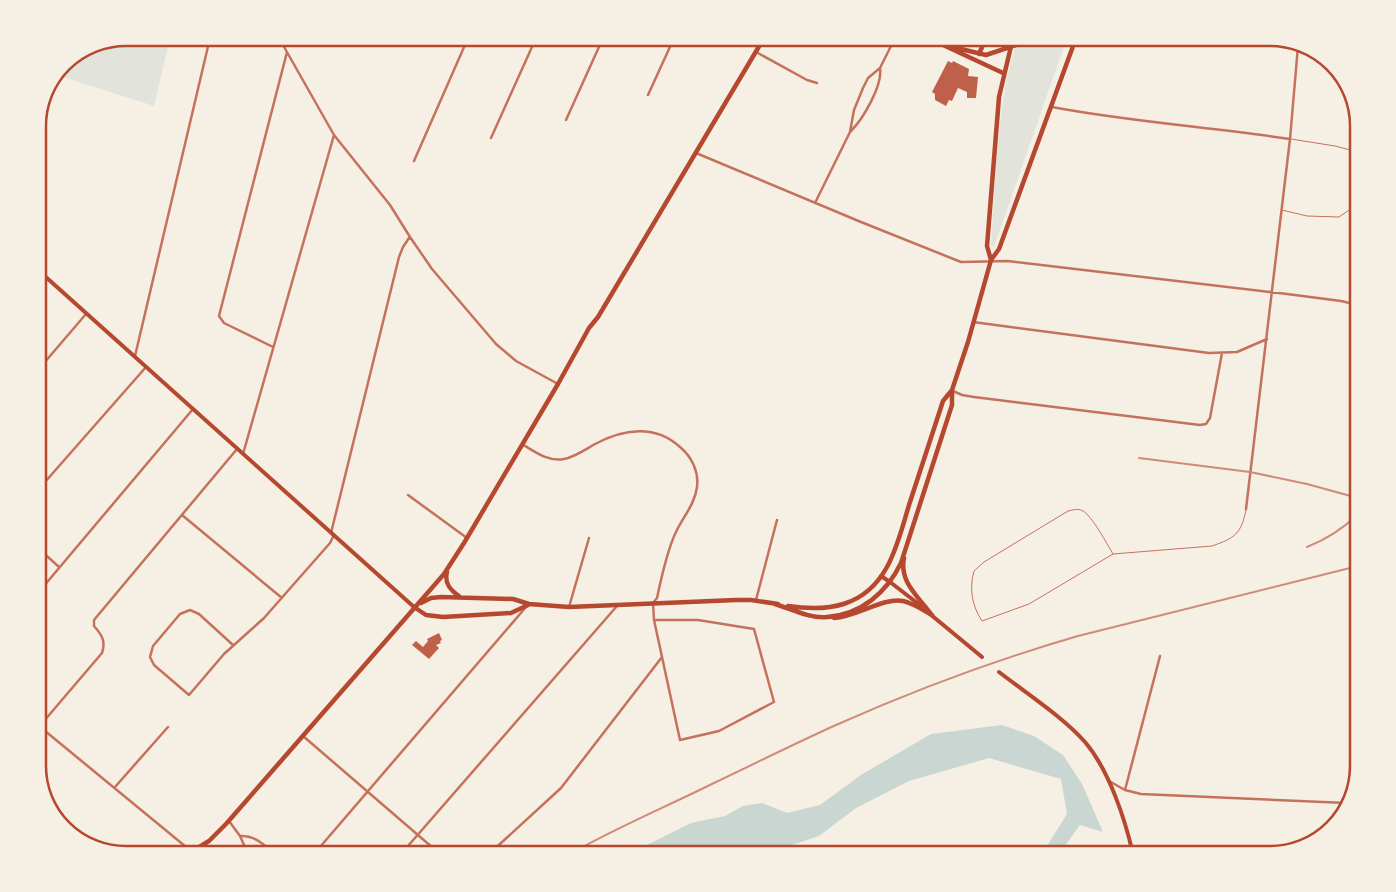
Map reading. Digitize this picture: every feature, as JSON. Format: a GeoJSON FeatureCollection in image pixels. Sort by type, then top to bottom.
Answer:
{"type":"FeatureCollection","features":[{"type":"Feature","properties":{"kind":"main road"},"geometry":{"type":"LineString","coordinates":[[201,846],[209,841],[229,821],[447,569],[558,384],[589,328],[598,317],[759,46]]}},
{"type":"Feature","properties":{"kind":"main road"},"geometry":{"type":"LineString","coordinates":[[945,46],[1003,73]]}},
{"type":"Feature","properties":{"kind":"main road"},"geometry":{"type":"LineString","coordinates":[[954,46],[986,55],[1012,46]]}},
{"type":"Feature","properties":{"kind":"main road"},"geometry":{"type":"LineString","coordinates":[[979,54],[982,46]]}},
{"type":"Feature","properties":{"kind":"main road"},"geometry":{"type":"LineString","coordinates":[[991,260],[987,246],[997,113],[1003,73],[1012,46]]}},
{"type":"Feature","properties":{"kind":"main road"},"geometry":{"type":"LineString","coordinates":[[828,617],[863,606],[873,599],[890,582],[901,563],[952,405],[952,390],[991,260],[999,249],[1073,46]]}},
{"type":"Feature","properties":{"kind":"main road"},"geometry":{"type":"LineString","coordinates":[[46,277],[414,607],[426,615],[443,617],[511,613],[529,604]]}},
{"type":"Feature","properties":{"kind":"main road"},"geometry":{"type":"LineString","coordinates":[[414,607],[431,598],[460,597],[514,599],[529,604],[568,607],[736,600],[810,609],[835,607],[860,595],[881,576],[886,568],[896,546],[943,401],[952,390]]}},
{"type":"Feature","properties":{"kind":"main road"},"geometry":{"type":"LineString","coordinates":[[907,545],[904,574],[912,592],[932,615]]}},
{"type":"Feature","properties":{"kind":"main road"},"geometry":{"type":"LineString","coordinates":[[447,569],[446,579],[448,586],[460,597]]}},
{"type":"Feature","properties":{"kind":"main road"},"geometry":{"type":"LineString","coordinates":[[881,576],[982,657]]}},
{"type":"Feature","properties":{"kind":"main road"},"geometry":{"type":"LineString","coordinates":[[775,604],[807,614],[828,617],[849,616],[890,602],[899,601],[909,602],[932,615]]}},
{"type":"Feature","properties":{"kind":"main road"},"geometry":{"type":"LineString","coordinates":[[999,672],[1084,741],[1107,780],[1130,846]]}},
{"type":"Feature","properties":{"kind":"street"},"geometry":{"type":"LineString","coordinates":[[135,357],[208,46]]}},
{"type":"Feature","properties":{"kind":"street"},"geometry":{"type":"LineString","coordinates":[[284,46],[334,135],[390,205],[432,269],[496,344],[516,361],[558,384]]}},
{"type":"Feature","properties":{"kind":"street"},"geometry":{"type":"LineString","coordinates":[[414,161],[464,46]]}},
{"type":"Feature","properties":{"kind":"street"},"geometry":{"type":"LineString","coordinates":[[491,138],[532,46]]}},
{"type":"Feature","properties":{"kind":"street"},"geometry":{"type":"LineString","coordinates":[[566,120],[599,46]]}},
{"type":"Feature","properties":{"kind":"street"},"geometry":{"type":"LineString","coordinates":[[648,95],[670,46]]}},
{"type":"Feature","properties":{"kind":"street"},"geometry":{"type":"LineString","coordinates":[[850,132],[852,114],[862,88],[868,78],[880,68],[891,46]]}},
{"type":"Feature","properties":{"kind":"street"},"geometry":{"type":"LineString","coordinates":[[1246,509],[1290,139],[1296,50]]}},
{"type":"Feature","properties":{"kind":"street"},"geometry":{"type":"LineString","coordinates":[[273,347],[224,323],[219,316],[288,52]]}},
{"type":"Feature","properties":{"kind":"street"},"geometry":{"type":"LineString","coordinates":[[756,52],[807,80],[818,83]]}},
{"type":"Feature","properties":{"kind":"street"},"geometry":{"type":"LineString","coordinates":[[815,203],[850,132],[861,120],[880,81],[880,68]]}},
{"type":"Feature","properties":{"kind":"street"},"geometry":{"type":"LineString","coordinates":[[1050,106],[1290,139]]}},
{"type":"Feature","properties":{"kind":"street"},"geometry":{"type":"LineString","coordinates":[[243,454],[334,135]]}},
{"type":"Feature","properties":{"kind":"street"},"geometry":{"type":"LineString","coordinates":[[696,152],[956,261],[970,263],[991,260],[1008,261],[1350,303]]}},
{"type":"Feature","properties":{"kind":"street"},"geometry":{"type":"LineString","coordinates":[[233,645],[196,611],[187,610],[179,616],[153,646],[150,657],[154,665],[189,695],[233,645],[257,625],[282,598],[333,534],[399,257],[410,237]]}},
{"type":"Feature","properties":{"kind":"street"},"geometry":{"type":"LineString","coordinates":[[46,361],[86,314]]}},
{"type":"Feature","properties":{"kind":"street"},"geometry":{"type":"LineString","coordinates":[[973,322],[1198,352],[1222,353],[1242,351],[1267,339]]}},
{"type":"Feature","properties":{"kind":"street"},"geometry":{"type":"LineString","coordinates":[[952,390],[962,395],[974,397],[1200,425],[1206,424],[1210,418],[1222,353]]}},
{"type":"Feature","properties":{"kind":"street"},"geometry":{"type":"LineString","coordinates":[[46,481],[146,367]]}},
{"type":"Feature","properties":{"kind":"street"},"geometry":{"type":"LineString","coordinates":[[46,583],[193,409]]}},
{"type":"Feature","properties":{"kind":"street"},"geometry":{"type":"LineString","coordinates":[[522,444],[543,456],[564,459],[610,437],[638,431],[663,436],[676,443],[686,452],[696,472],[696,490],[674,537],[657,598],[652,603],[654,620],[680,740],[719,731],[774,702],[754,629],[698,620],[654,620]]}},
{"type":"Feature","properties":{"kind":"street"},"geometry":{"type":"LineString","coordinates":[[46,718],[100,656],[104,647],[104,640],[94,626],[94,620],[237,449]]}},
{"type":"Feature","properties":{"kind":"street"},"geometry":{"type":"LineString","coordinates":[[408,495],[467,538]]}},
{"type":"Feature","properties":{"kind":"street"},"geometry":{"type":"LineString","coordinates":[[182,515],[282,598]]}},
{"type":"Feature","properties":{"kind":"street"},"geometry":{"type":"LineString","coordinates":[[756,601],[777,520]]}},
{"type":"Feature","properties":{"kind":"street"},"geometry":{"type":"LineString","coordinates":[[568,607],[589,538]]}},
{"type":"Feature","properties":{"kind":"street"},"geometry":{"type":"LineString","coordinates":[[46,556],[59,568]]}},
{"type":"Feature","properties":{"kind":"street"},"geometry":{"type":"LineString","coordinates":[[321,846],[529,604]]}},
{"type":"Feature","properties":{"kind":"street"},"geometry":{"type":"LineString","coordinates":[[408,846],[618,605]]}},
{"type":"Feature","properties":{"kind":"street"},"geometry":{"type":"LineString","coordinates":[[1125,790],[1160,656]]}},
{"type":"Feature","properties":{"kind":"street"},"geometry":{"type":"LineString","coordinates":[[499,846],[561,788],[662,657]]}},
{"type":"Feature","properties":{"kind":"street"},"geometry":{"type":"LineString","coordinates":[[115,787],[168,727]]}},
{"type":"Feature","properties":{"kind":"street"},"geometry":{"type":"LineString","coordinates":[[46,733],[115,787],[182,846]]}},
{"type":"Feature","properties":{"kind":"street"},"geometry":{"type":"LineString","coordinates":[[303,736],[431,846]]}},
{"type":"Feature","properties":{"kind":"street"},"geometry":{"type":"LineString","coordinates":[[1107,780],[1125,790],[1141,794],[1341,803]]}},
{"type":"Feature","properties":{"kind":"street"},"geometry":{"type":"LineString","coordinates":[[229,821],[244,846]]}},
{"type":"Feature","properties":{"kind":"street"},"geometry":{"type":"LineString","coordinates":[[240,836],[256,838],[266,846]]}},
{"type":"Feature","properties":{"kind":"lane"},"geometry":{"type":"LineString","coordinates":[[1290,139],[1350,150]]}},
{"type":"Feature","properties":{"kind":"lane"},"geometry":{"type":"LineString","coordinates":[[1282,210],[1307,216],[1339,217],[1350,209]]}},
{"type":"Feature","properties":{"kind":"lane"},"geometry":{"type":"LineString","coordinates":[[1113,554],[1083,511],[1075,509],[1068,511],[984,562],[974,571],[972,592],[975,610],[982,621],[1029,604],[1113,554],[1212,546],[1236,535],[1243,525],[1246,509]]}},
{"type":"Feature","properties":{"kind":"shaded area"},"geometry":{"type":"Polygon","coordinates":[[[126,46],[168,46],[154,106],[64,77],[73,66],[101,50],[126,46]]]}},
{"type":"Feature","properties":{"kind":"shaded area"},"geometry":{"type":"Polygon","coordinates":[[[1016,46],[1064,46],[994,247],[991,246],[998,140],[1005,88],[1016,46]]]}},
{"type":"Feature","properties":{"kind":"shaded area"},"geometry":{"type":"Polygon","coordinates":[[[1002,725],[1034,736],[1063,755],[1082,784],[1103,832],[1080,825],[1065,846],[1047,846],[1067,814],[1061,779],[989,758],[909,781],[856,808],[819,836],[789,846],[645,846],[691,823],[725,816],[743,806],[762,803],[787,813],[820,805],[861,775],[931,734],[1002,725]]]}},
{"type":"Feature","properties":{"kind":"building"},"geometry":{"type":"Polygon","coordinates":[[[948,61],[952,63],[953,61],[969,69],[968,76],[978,77],[976,98],[967,98],[967,92],[958,88],[952,101],[949,100],[946,106],[935,100],[935,94],[932,92],[948,61]]]}},
{"type":"Feature","properties":{"kind":"building"},"geometry":{"type":"Polygon","coordinates":[[[439,633],[442,640],[440,641],[441,643],[436,645],[439,648],[429,659],[412,645],[416,641],[423,647],[428,641],[427,639],[439,633]]]}},
{"type":"Feature","properties":{"kind":"railway"},"geometry":{"type":"LineString","coordinates":[[1139,458],[1250,472],[1307,484],[1350,496]]}},
{"type":"Feature","properties":{"kind":"railway"},"geometry":{"type":"LineString","coordinates":[[1307,547],[1321,541],[1350,521]]}},
{"type":"Feature","properties":{"kind":"railway"},"geometry":{"type":"LineString","coordinates":[[584,846],[821,732],[956,676],[1078,636],[1350,568]]}}]}
